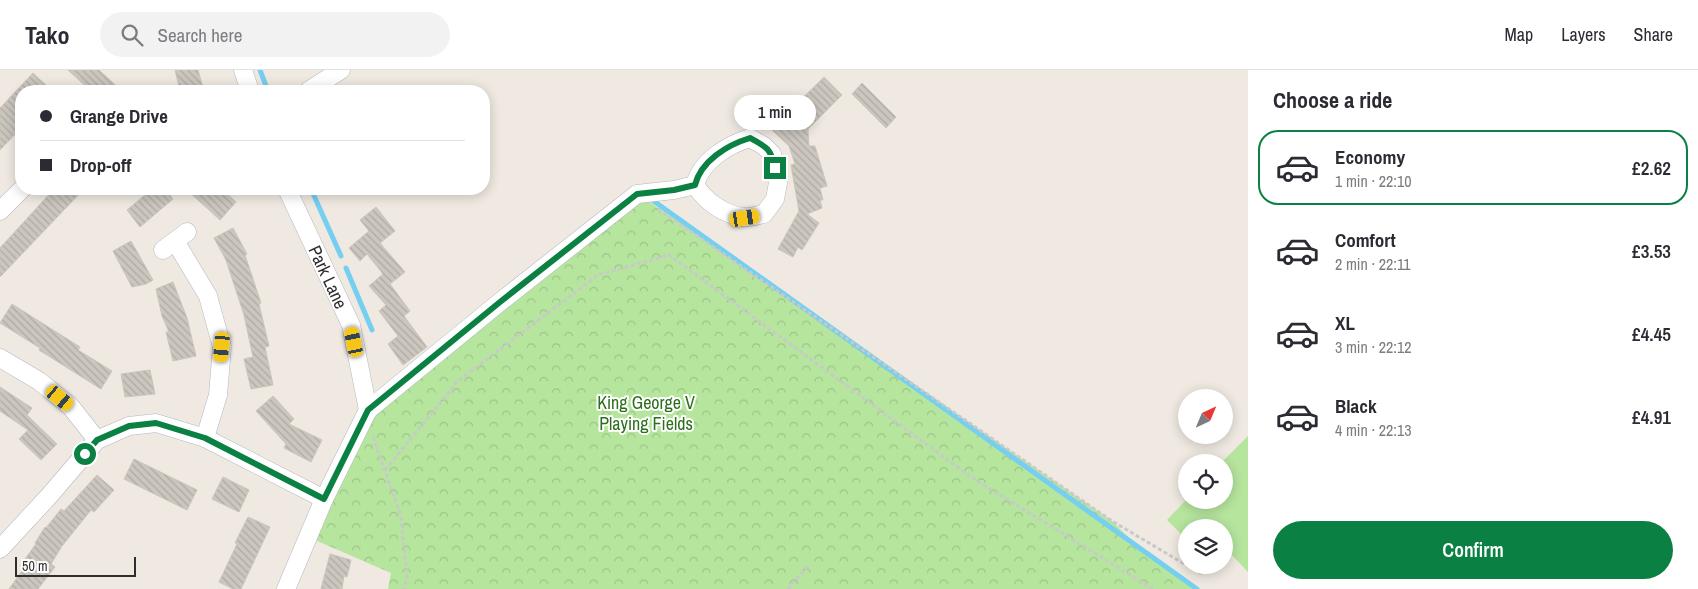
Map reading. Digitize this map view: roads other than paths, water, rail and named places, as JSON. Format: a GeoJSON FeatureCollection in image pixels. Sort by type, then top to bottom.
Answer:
{"type":"FeatureCollection","features":[{"type":"Feature","properties":{"kind":"street"},"geometry":{"type":"LineString","coordinates":[[243,70],[248,85]]}},
{"type":"Feature","properties":{"kind":"street"},"geometry":{"type":"LineString","coordinates":[[317,85],[341,70]]}},
{"type":"Feature","properties":{"kind":"street"},"geometry":{"type":"LineString","coordinates":[[750,138],[764,146],[772,154],[778,183],[775,199],[764,214],[745,218],[722,210],[702,196],[695,185],[698,174],[714,156],[736,143],[750,138]]}},
{"type":"Feature","properties":{"kind":"street"},"geometry":{"type":"LineString","coordinates":[[286,589],[324,499],[367,412],[500,302],[637,194],[674,190],[695,185]]}},
{"type":"Feature","properties":{"kind":"street"},"geometry":{"type":"LineString","coordinates":[[0,211],[16,195]]}},
{"type":"Feature","properties":{"kind":"street","name":"Park Lane"},"geometry":{"type":"LineString","coordinates":[[290,195],[351,325],[367,412]]}},
{"type":"Feature","properties":{"kind":"street"},"geometry":{"type":"LineString","coordinates":[[175,241],[208,296],[222,347],[218,396],[205,438]]}},
{"type":"Feature","properties":{"kind":"street"},"geometry":{"type":"LineString","coordinates":[[0,358],[39,381],[71,407],[97,440]]}},
{"type":"Feature","properties":{"kind":"street"},"geometry":{"type":"LineString","coordinates":[[0,549],[97,440],[129,426],[156,423],[205,438],[324,499]]}},
{"type":"Feature","properties":{"kind":"waterway"},"geometry":{"type":"LineString","coordinates":[[260,70],[266,85]]}},
{"type":"Feature","properties":{"kind":"waterway"},"geometry":{"type":"LineString","coordinates":[[314,195],[341,256]]}},
{"type":"Feature","properties":{"kind":"waterway"},"geometry":{"type":"LineString","coordinates":[[648,197],[1197,589]]}},
{"type":"Feature","properties":{"kind":"waterway"},"geometry":{"type":"LineString","coordinates":[[346,268],[372,330]]}},
{"type":"Feature","properties":{"kind":"park label","name":"King George V Playing Fields"},"geometry":{"type":"Point","coordinates":[646,412]}}]}
